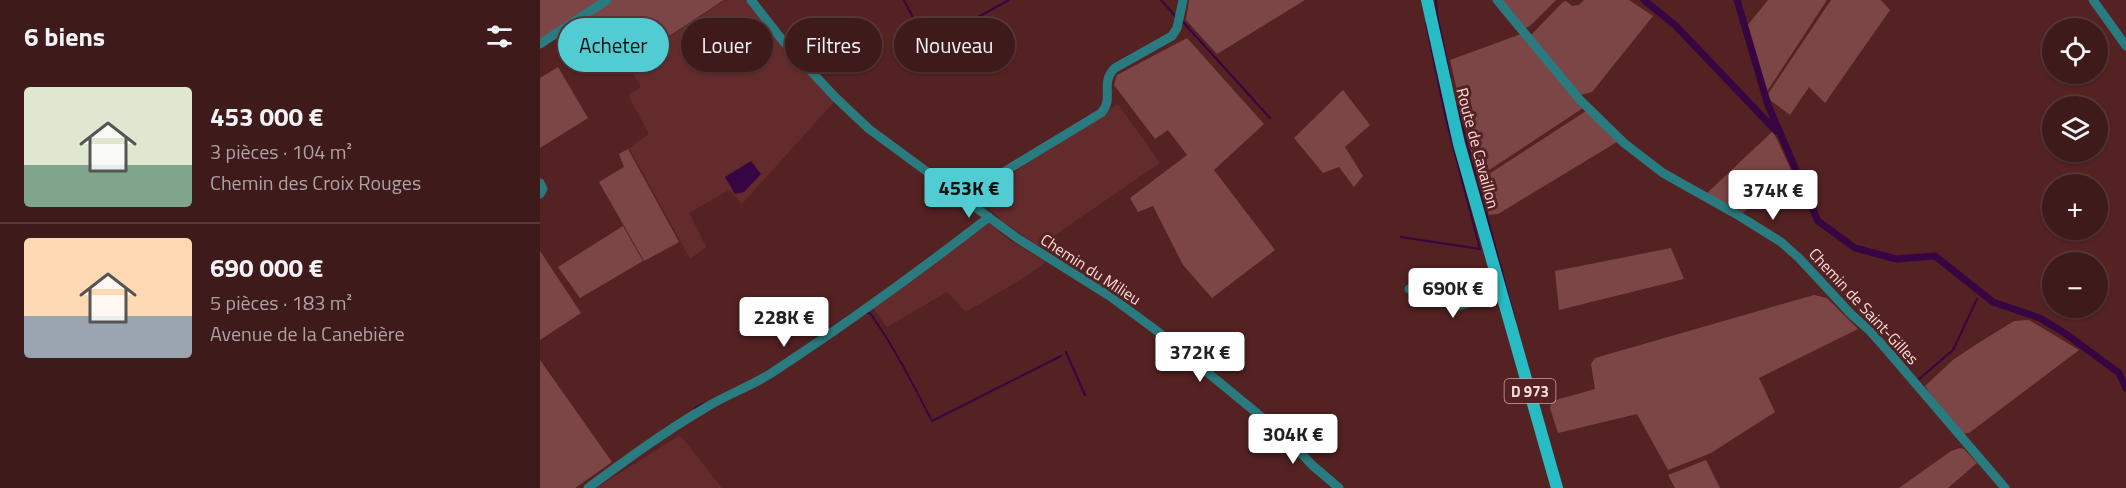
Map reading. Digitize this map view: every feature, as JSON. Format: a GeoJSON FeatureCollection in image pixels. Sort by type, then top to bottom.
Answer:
{"type":"FeatureCollection","features":[{"type":"Feature","properties":{"kind":"main road","name":"Route de Cavaillon"},"geometry":{"type":"LineString","coordinates":[[1428,3],[1459,144],[1502,294]]}},
{"type":"Feature","properties":{"kind":"main road","name":"D 973"},"geometry":{"type":"LineString","coordinates":[[1502,294],[1557,488]]}},
{"type":"Feature","properties":{"kind":"street"},"geometry":{"type":"LineString","coordinates":[[540,44],[608,0]]}},
{"type":"Feature","properties":{"kind":"street","name":"Chemin du Milieu"},"geometry":{"type":"LineString","coordinates":[[752,0],[783,41],[853,115],[900,154],[1024,243],[1111,297],[1157,331],[1286,437],[1312,465],[1339,488]]}},
{"type":"Feature","properties":{"kind":"street"},"geometry":{"type":"LineString","coordinates":[[964,200],[979,187],[1101,113],[1108,101],[1107,79],[1110,73],[1172,36],[1177,28],[1183,0]]}},
{"type":"Feature","properties":{"kind":"street","name":"Chemin de Saint-Gilles"},"geometry":{"type":"LineString","coordinates":[[1497,0],[1580,100],[1624,143],[1663,173],[1745,219],[1780,242],[1799,258],[1870,331],[2006,488]]}},
{"type":"Feature","properties":{"kind":"street"},"geometry":{"type":"LineString","coordinates":[[2093,0],[2126,46]]}},
{"type":"Feature","properties":{"kind":"street"},"geometry":{"type":"LineString","coordinates":[[540,183],[543,189],[540,194]]}},
{"type":"Feature","properties":{"kind":"street"},"geometry":{"type":"LineString","coordinates":[[588,488],[667,431],[707,406],[768,375],[866,310],[989,217]]}},
{"type":"Feature","properties":{"kind":"street"},"geometry":{"type":"LineString","coordinates":[[1409,289],[1442,279],[1446,280],[1460,273]]}},
{"type":"Feature","properties":{"kind":"street"},"geometry":{"type":"LineString","coordinates":[[1446,280],[1455,304],[1458,306],[1502,294]]}},
{"type":"Feature","properties":{"kind":"shaded area"},"geometry":{"type":"Polygon","coordinates":[[[540,0],[603,0],[575,18],[558,18],[558,29],[540,41],[540,0]]]}},
{"type":"Feature","properties":{"kind":"shaded area"},"geometry":{"type":"Polygon","coordinates":[[[612,0],[724,0],[697,18],[681,18],[681,28],[669,36],[669,18],[585,18],[612,0]]]}},
{"type":"Feature","properties":{"kind":"shaded area"},"geometry":{"type":"Polygon","coordinates":[[[726,0],[747,0],[762,18],[698,18],[726,0]]]}},
{"type":"Feature","properties":{"kind":"shaded area"},"geometry":{"type":"Polygon","coordinates":[[[1189,0],[1305,0],[1217,54],[1186,20],[1189,0]]]}},
{"type":"Feature","properties":{"kind":"shaded area"},"geometry":{"type":"Polygon","coordinates":[[[1500,0],[1556,0],[1530,26],[1525,28],[1500,0]]]}},
{"type":"Feature","properties":{"kind":"shaded area"},"geometry":{"type":"Polygon","coordinates":[[[1584,0],[1629,0],[1653,16],[1592,92],[1580,95],[1530,36],[1563,2],[1566,1],[1572,6],[1579,5],[1584,0]]]}},
{"type":"Feature","properties":{"kind":"shaded area"},"geometry":{"type":"Polygon","coordinates":[[[1768,0],[1827,0],[1766,93],[1747,26],[1768,0]]]}},
{"type":"Feature","properties":{"kind":"shaded area"},"geometry":{"type":"Polygon","coordinates":[[[1831,0],[1881,0],[1890,10],[1825,103],[1809,87],[1790,115],[1766,97],[1831,0]]]}},
{"type":"Feature","properties":{"kind":"shaded area"},"geometry":{"type":"Polygon","coordinates":[[[681,29],[681,72],[773,72],[773,30],[785,45],[785,72],[808,72],[834,102],[742,204],[729,190],[689,213],[706,247],[690,259],[629,148],[649,134],[628,95],[641,87],[632,72],[669,72],[669,37],[681,29]]]}},
{"type":"Feature","properties":{"kind":"shaded area"},"geometry":{"type":"Polygon","coordinates":[[[1521,34],[1583,108],[1477,178],[1450,60],[1521,34]]]}},
{"type":"Feature","properties":{"kind":"shaded area"},"geometry":{"type":"Polygon","coordinates":[[[1187,38],[1264,124],[1214,170],[1275,250],[1212,298],[1183,265],[1153,206],[1138,212],[1130,198],[1187,155],[1168,130],[1155,139],[1114,85],[1117,75],[1187,38]]]}},
{"type":"Feature","properties":{"kind":"shaded area"},"geometry":{"type":"Polygon","coordinates":[[[558,67],[558,72],[561,72],[588,118],[540,148],[540,78],[558,67]]]}},
{"type":"Feature","properties":{"kind":"shaded area"},"geometry":{"type":"Polygon","coordinates":[[[1343,90],[1370,125],[1345,147],[1363,176],[1354,187],[1339,167],[1323,173],[1294,138],[1343,90]]]}},
{"type":"Feature","properties":{"kind":"shaded area"},"geometry":{"type":"Polygon","coordinates":[[[1118,104],[1160,163],[1039,246],[1003,222],[978,196],[1118,104]]]}},
{"type":"Feature","properties":{"kind":"shaded area"},"geometry":{"type":"Polygon","coordinates":[[[1586,111],[1617,142],[1498,214],[1489,215],[1478,181],[1586,111]]]}},
{"type":"Feature","properties":{"kind":"shaded area"},"geometry":{"type":"Polygon","coordinates":[[[1773,131],[1791,170],[1743,213],[1706,194],[1773,131]]]}},
{"type":"Feature","properties":{"kind":"shaded area"},"geometry":{"type":"Polygon","coordinates":[[[628,149],[679,242],[644,261],[599,182],[624,167],[619,154],[628,149]]]}},
{"type":"Feature","properties":{"kind":"shaded area"},"geometry":{"type":"Polygon","coordinates":[[[751,161],[761,174],[744,192],[735,194],[725,177],[751,161]]]}},
{"type":"Feature","properties":{"kind":"shaded area"},"geometry":{"type":"Polygon","coordinates":[[[989,223],[1009,240],[1046,262],[966,312],[947,292],[887,327],[873,308],[989,223]]]}},
{"type":"Feature","properties":{"kind":"shaded area"},"geometry":{"type":"Polygon","coordinates":[[[623,226],[643,261],[580,298],[558,267],[623,226]]]}},
{"type":"Feature","properties":{"kind":"shaded area"},"geometry":{"type":"Polygon","coordinates":[[[1671,248],[1684,279],[1559,310],[1555,271],[1671,248]]]}},
{"type":"Feature","properties":{"kind":"shaded area"},"geometry":{"type":"Polygon","coordinates":[[[540,251],[581,313],[540,340],[540,251]]]}},
{"type":"Feature","properties":{"kind":"shaded area"},"geometry":{"type":"Polygon","coordinates":[[[1814,295],[1827,298],[1858,329],[1759,378],[1775,412],[1711,453],[1668,470],[1637,414],[1558,433],[1550,408],[1552,401],[1595,389],[1591,364],[1595,358],[1814,295]]]}},
{"type":"Feature","properties":{"kind":"shaded area"},"geometry":{"type":"Polygon","coordinates":[[[2029,320],[2079,350],[1969,433],[1961,434],[1925,386],[1954,359],[1980,342],[2014,321],[2029,320]]]}},
{"type":"Feature","properties":{"kind":"shaded area"},"geometry":{"type":"Polygon","coordinates":[[[540,360],[612,462],[575,488],[540,488],[540,360]]]}},
{"type":"Feature","properties":{"kind":"shaded area"},"geometry":{"type":"Polygon","coordinates":[[[680,435],[722,488],[596,488],[680,435]]]}},
{"type":"Feature","properties":{"kind":"shaded area"},"geometry":{"type":"Polygon","coordinates":[[[1964,449],[1977,463],[1948,488],[1899,488],[1951,451],[1964,449]]]}},
{"type":"Feature","properties":{"kind":"shaded area"},"geometry":{"type":"Polygon","coordinates":[[[1706,460],[1720,488],[1675,488],[1668,475],[1706,460]]]}},
{"type":"Feature","properties":{"kind":"waterway"},"geometry":{"type":"LineString","coordinates":[[904,0],[927,45],[1009,0]]}},
{"type":"Feature","properties":{"kind":"waterway"},"geometry":{"type":"LineString","coordinates":[[1161,0],[1177,18]]}},
{"type":"Feature","properties":{"kind":"waterway"},"geometry":{"type":"LineString","coordinates":[[1436,0],[1450,77]]}},
{"type":"Feature","properties":{"kind":"waterway"},"geometry":{"type":"LineString","coordinates":[[1644,0],[1676,26],[1776,131]]}},
{"type":"Feature","properties":{"kind":"waterway"},"geometry":{"type":"LineString","coordinates":[[1737,0],[1768,105],[1818,221],[1855,248],[1896,259],[1935,256],[1993,302],[2040,318],[2066,334],[2119,373],[2126,388]]}},
{"type":"Feature","properties":{"kind":"waterway"},"geometry":{"type":"LineString","coordinates":[[1182,21],[1270,118]]}},
{"type":"Feature","properties":{"kind":"waterway"},"geometry":{"type":"LineString","coordinates":[[1401,237],[1480,249],[1446,119],[1426,23]]}},
{"type":"Feature","properties":{"kind":"waterway"},"geometry":{"type":"LineString","coordinates":[[1457,106],[1515,320]]}},
{"type":"Feature","properties":{"kind":"waterway"},"geometry":{"type":"LineString","coordinates":[[1918,380],[1953,350],[1977,299]]}},
{"type":"Feature","properties":{"kind":"waterway"},"geometry":{"type":"LineString","coordinates":[[866,313],[870,313],[887,339],[932,421],[1061,356]]}},
{"type":"Feature","properties":{"kind":"waterway"},"geometry":{"type":"LineString","coordinates":[[1066,352],[1085,395]]}},
{"type":"Feature","properties":{"kind":"waterway"},"geometry":{"type":"LineString","coordinates":[[695,408],[703,404]]}}]}
